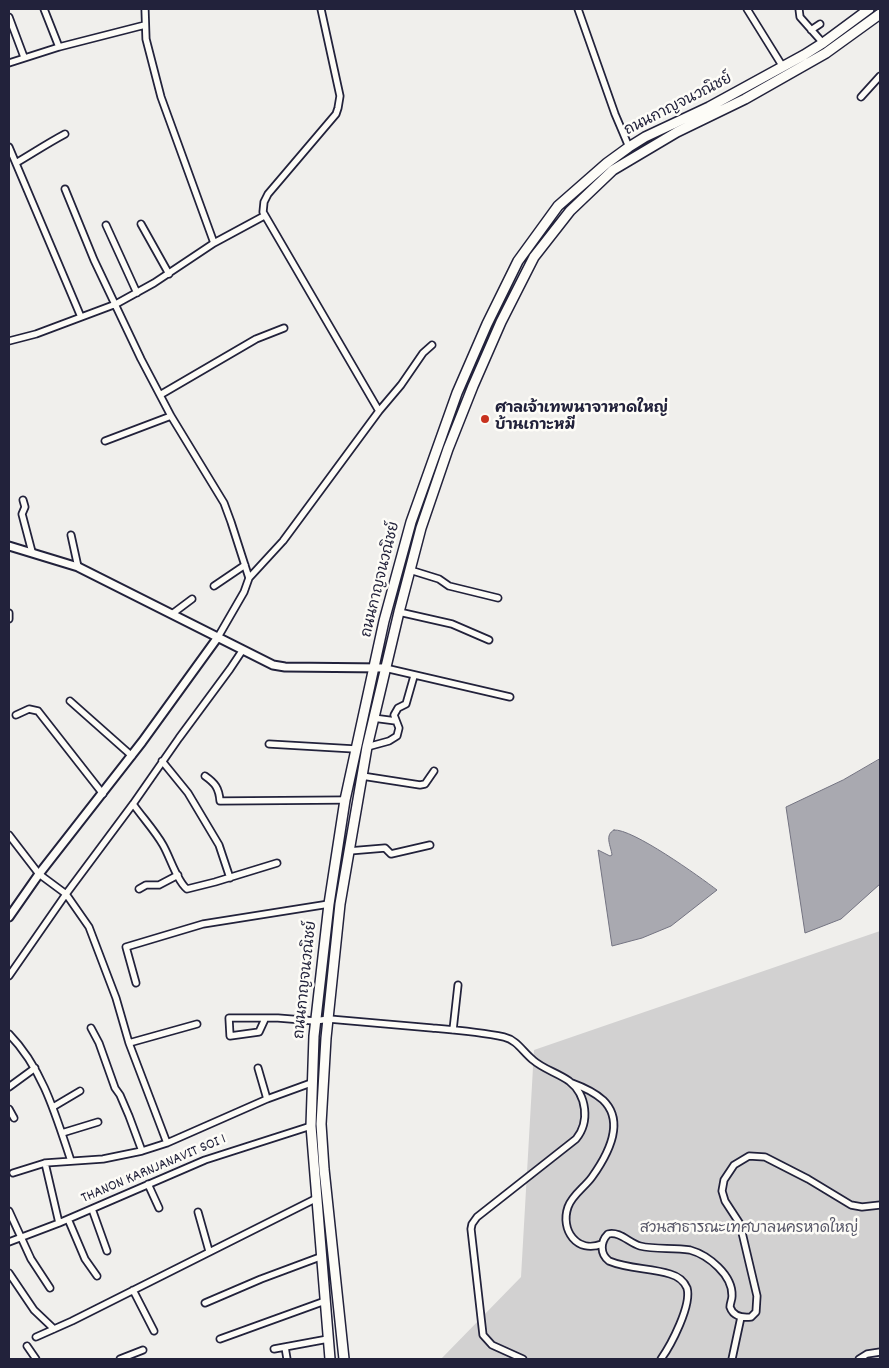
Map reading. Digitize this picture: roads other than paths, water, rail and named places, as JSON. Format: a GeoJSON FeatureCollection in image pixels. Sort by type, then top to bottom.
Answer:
{"type":"FeatureCollection","features":[{"type":"Feature","properties":{"kind":"main road","name":"ถนนกาญจนวณิชย์"},"geometry":{"type":"LineString","coordinates":[[330,1359],[320,1257],[311,1126],[311,1083],[315,1021],[329,904],[345,800],[384,620],[411,522],[457,393],[487,324],[518,261],[558,206],[629,147],[783,67],[823,43],[869,9]]}},
{"type":"Feature","properties":{"kind":"main road","name":"ถนนกาญจนวณิชย์"},"geometry":{"type":"LineString","coordinates":[[344,1359],[321,1124],[326,1038],[340,904],[367,747],[398,612],[420,528],[473,386],[501,322],[534,257],[570,211],[613,170],[677,132],[745,99],[826,53],[880,14]]}},
{"type":"Feature","properties":{"kind":"street"},"geometry":{"type":"LineString","coordinates":[[44,9],[59,47]]}},
{"type":"Feature","properties":{"kind":"street"},"geometry":{"type":"LineString","coordinates":[[145,9],[146,39],[161,98],[214,243]]}},
{"type":"Feature","properties":{"kind":"street"},"geometry":{"type":"LineString","coordinates":[[321,9],[340,96],[338,108],[336,114],[268,194],[263,208],[264,216],[379,411]]}},
{"type":"Feature","properties":{"kind":"street"},"geometry":{"type":"LineString","coordinates":[[578,9],[615,114],[629,147]]}},
{"type":"Feature","properties":{"kind":"street"},"geometry":{"type":"LineString","coordinates":[[747,9],[783,67]]}},
{"type":"Feature","properties":{"kind":"street"},"geometry":{"type":"LineString","coordinates":[[799,9],[799,14],[823,43]]}},
{"type":"Feature","properties":{"kind":"street"},"geometry":{"type":"LineString","coordinates":[[9,17],[24,57]]}},
{"type":"Feature","properties":{"kind":"street"},"geometry":{"type":"LineString","coordinates":[[811,30],[820,24]]}},
{"type":"Feature","properties":{"kind":"street"},"geometry":{"type":"LineString","coordinates":[[9,63],[59,47],[145,25]]}},
{"type":"Feature","properties":{"kind":"street"},"geometry":{"type":"LineString","coordinates":[[861,97],[880,76]]}},
{"type":"Feature","properties":{"kind":"street"},"geometry":{"type":"LineString","coordinates":[[16,162],[36,151],[44,144],[65,134]]}},
{"type":"Feature","properties":{"kind":"street"},"geometry":{"type":"LineString","coordinates":[[9,147],[81,317]]}},
{"type":"Feature","properties":{"kind":"street"},"geometry":{"type":"LineString","coordinates":[[65,189],[94,260],[160,395],[224,503],[249,578]]}},
{"type":"Feature","properties":{"kind":"street"},"geometry":{"type":"LineString","coordinates":[[9,341],[36,334],[116,304],[169,274],[214,243],[264,216]]}},
{"type":"Feature","properties":{"kind":"street"},"geometry":{"type":"LineString","coordinates":[[141,224],[169,274]]}},
{"type":"Feature","properties":{"kind":"street"},"geometry":{"type":"LineString","coordinates":[[106,225],[137,293]]}},
{"type":"Feature","properties":{"kind":"street"},"geometry":{"type":"LineString","coordinates":[[160,395],[256,339],[284,328]]}},
{"type":"Feature","properties":{"kind":"street"},"geometry":{"type":"LineString","coordinates":[[9,917],[39,874],[132,756],[218,637],[244,592],[249,578],[283,541],[379,411],[401,385],[423,352],[432,345]]}},
{"type":"Feature","properties":{"kind":"street"},"geometry":{"type":"LineString","coordinates":[[105,441],[171,416]]}},
{"type":"Feature","properties":{"kind":"street"},"geometry":{"type":"LineString","coordinates":[[23,500],[25,507],[22,514],[32,552]]}},
{"type":"Feature","properties":{"kind":"street"},"geometry":{"type":"LineString","coordinates":[[71,535],[78,567]]}},
{"type":"Feature","properties":{"kind":"street"},"geometry":{"type":"LineString","coordinates":[[9,546],[78,567],[273,666],[386,668],[510,697]]}},
{"type":"Feature","properties":{"kind":"street"},"geometry":{"type":"LineString","coordinates":[[214,586],[245,565]]}},
{"type":"Feature","properties":{"kind":"street"},"geometry":{"type":"LineString","coordinates":[[410,570],[439,579],[449,586],[498,598]]}},
{"type":"Feature","properties":{"kind":"street"},"geometry":{"type":"LineString","coordinates":[[172,614],[192,598]]}},
{"type":"Feature","properties":{"kind":"street"},"geometry":{"type":"LineString","coordinates":[[398,612],[452,624],[489,640]]}},
{"type":"Feature","properties":{"kind":"street"},"geometry":{"type":"LineString","coordinates":[[9,613],[9,619]]}},
{"type":"Feature","properties":{"kind":"street"},"geometry":{"type":"LineString","coordinates":[[9,976],[242,651]]}},
{"type":"Feature","properties":{"kind":"street"},"geometry":{"type":"LineString","coordinates":[[367,747],[396,738],[399,730],[394,713],[398,708],[406,704],[414,676]]}},
{"type":"Feature","properties":{"kind":"street"},"geometry":{"type":"LineString","coordinates":[[70,701],[132,756]]}},
{"type":"Feature","properties":{"kind":"street"},"geometry":{"type":"LineString","coordinates":[[16,715],[29,709],[38,711],[103,794]]}},
{"type":"Feature","properties":{"kind":"street"},"geometry":{"type":"LineString","coordinates":[[373,718],[396,721]]}},
{"type":"Feature","properties":{"kind":"street"},"geometry":{"type":"LineString","coordinates":[[269,744],[355,749]]}},
{"type":"Feature","properties":{"kind":"street"},"geometry":{"type":"LineString","coordinates":[[162,761],[188,793],[219,845],[230,878]]}},
{"type":"Feature","properties":{"kind":"street"},"geometry":{"type":"LineString","coordinates":[[362,776],[420,786],[425,784],[434,772]]}},
{"type":"Feature","properties":{"kind":"street"},"geometry":{"type":"LineString","coordinates":[[205,776],[214,782],[219,790],[220,801],[345,800]]}},
{"type":"Feature","properties":{"kind":"street"},"geometry":{"type":"LineString","coordinates":[[133,804],[162,843],[183,886],[188,889],[277,863]]}},
{"type":"Feature","properties":{"kind":"street"},"geometry":{"type":"LineString","coordinates":[[9,834],[39,874],[66,894],[81,914],[91,932],[116,998],[129,1043],[167,1143]]}},
{"type":"Feature","properties":{"kind":"street"},"geometry":{"type":"LineString","coordinates":[[349,851],[385,848],[391,854],[430,845]]}},
{"type":"Feature","properties":{"kind":"street"},"geometry":{"type":"LineString","coordinates":[[139,889],[146,885],[159,886],[178,875]]}},
{"type":"Feature","properties":{"kind":"street"},"geometry":{"type":"LineString","coordinates":[[136,983],[126,948],[203,924],[329,904]]}},
{"type":"Feature","properties":{"kind":"street"},"geometry":{"type":"LineString","coordinates":[[453,1030],[458,985]]}},
{"type":"Feature","properties":{"kind":"street"},"geometry":{"type":"LineString","coordinates":[[265,1019],[259,1032],[230,1036],[229,1018],[265,1019],[315,1021],[329,1019],[453,1030],[511,1039],[533,1061],[592,1093],[609,1108],[614,1126],[608,1152],[591,1178],[570,1202],[567,1222],[570,1232],[577,1243],[586,1247],[602,1244]]}},
{"type":"Feature","properties":{"kind":"street"},"geometry":{"type":"LineString","coordinates":[[129,1043],[197,1024]]}},
{"type":"Feature","properties":{"kind":"street"},"geometry":{"type":"LineString","coordinates":[[91,1028],[142,1151]]}},
{"type":"Feature","properties":{"kind":"street"},"geometry":{"type":"LineString","coordinates":[[9,1034],[18,1043],[35,1068],[53,1107],[71,1161]]}},
{"type":"Feature","properties":{"kind":"street"},"geometry":{"type":"LineString","coordinates":[[9,1087],[35,1068]]}},
{"type":"Feature","properties":{"kind":"street"},"geometry":{"type":"LineString","coordinates":[[258,1068],[267,1099]]}},
{"type":"Feature","properties":{"kind":"street"},"geometry":{"type":"LineString","coordinates":[[523,1359],[492,1345],[484,1335],[470,1229],[477,1217],[581,1134],[586,1116],[585,1108],[579,1094],[568,1081]]}},
{"type":"Feature","properties":{"kind":"street"},"geometry":{"type":"LineString","coordinates":[[13,1172],[45,1163],[114,1158],[142,1151],[167,1143],[267,1099],[311,1083]]}},
{"type":"Feature","properties":{"kind":"street"},"geometry":{"type":"LineString","coordinates":[[53,1107],[80,1091]]}},
{"type":"Feature","properties":{"kind":"street"},"geometry":{"type":"LineString","coordinates":[[9,1109],[14,1118]]}},
{"type":"Feature","properties":{"kind":"street"},"geometry":{"type":"LineString","coordinates":[[62,1133],[98,1122]]}},
{"type":"Feature","properties":{"kind":"street","name":"THANON KARNJANAVIT SOI 1"},"geometry":{"type":"LineString","coordinates":[[9,1242],[59,1223],[205,1160],[311,1126]]}},
{"type":"Feature","properties":{"kind":"street"},"geometry":{"type":"LineString","coordinates":[[661,1359],[683,1314],[687,1300],[687,1289],[678,1277],[611,1262],[606,1259],[603,1254],[602,1244],[606,1236],[615,1233],[640,1246],[695,1252],[713,1263],[724,1273],[732,1291],[730,1309],[741,1317],[751,1318],[754,1315],[757,1302],[740,1224],[725,1201],[722,1191],[724,1180],[734,1165],[748,1156],[765,1157],[808,1179],[851,1205],[862,1207],[880,1205]]}},
{"type":"Feature","properties":{"kind":"street"},"geometry":{"type":"LineString","coordinates":[[45,1163],[59,1223]]}},
{"type":"Feature","properties":{"kind":"street"},"geometry":{"type":"LineString","coordinates":[[148,1184],[158,1208]]}},
{"type":"Feature","properties":{"kind":"street"},"geometry":{"type":"LineString","coordinates":[[36,1337],[316,1199]]}},
{"type":"Feature","properties":{"kind":"street"},"geometry":{"type":"LineString","coordinates":[[92,1209],[107,1251]]}},
{"type":"Feature","properties":{"kind":"street"},"geometry":{"type":"LineString","coordinates":[[9,1211],[31,1259],[50,1288]]}},
{"type":"Feature","properties":{"kind":"street"},"geometry":{"type":"LineString","coordinates":[[198,1212],[209,1251]]}},
{"type":"Feature","properties":{"kind":"street"},"geometry":{"type":"LineString","coordinates":[[68,1219],[85,1259],[97,1276]]}},
{"type":"Feature","properties":{"kind":"street"},"geometry":{"type":"LineString","coordinates":[[205,1303],[320,1257]]}},
{"type":"Feature","properties":{"kind":"street"},"geometry":{"type":"LineString","coordinates":[[9,1273],[34,1310],[54,1329]]}},
{"type":"Feature","properties":{"kind":"street"},"geometry":{"type":"LineString","coordinates":[[132,1290],[154,1331]]}},
{"type":"Feature","properties":{"kind":"street"},"geometry":{"type":"LineString","coordinates":[[220,1339],[325,1301]]}},
{"type":"Feature","properties":{"kind":"street"},"geometry":{"type":"LineString","coordinates":[[732,1359],[741,1317]]}},
{"type":"Feature","properties":{"kind":"street"},"geometry":{"type":"LineString","coordinates":[[274,1349],[328,1339]]}},
{"type":"Feature","properties":{"kind":"street"},"geometry":{"type":"LineString","coordinates":[[27,1346],[36,1359]]}},
{"type":"Feature","properties":{"kind":"street"},"geometry":{"type":"LineString","coordinates":[[285,1347],[287,1359]]}},
{"type":"Feature","properties":{"kind":"street"},"geometry":{"type":"LineString","coordinates":[[120,1359],[143,1350]]}},
{"type":"Feature","properties":{"kind":"street"},"geometry":{"type":"LineString","coordinates":[[859,1359],[867,1354],[880,1352]]}},
{"type":"Feature","properties":{"kind":"place","name":"ศาลเจ้าเทพนาจาหาดใหญ่ บ้านเกาะหมี"},"geometry":{"type":"Point","coordinates":[485,419]}},
{"type":"Feature","properties":{"kind":"park label","name":"สวนสาธารณะเทศบาลนครหาดใหญ่"},"geometry":{"type":"Point","coordinates":[749,1230]}}]}
